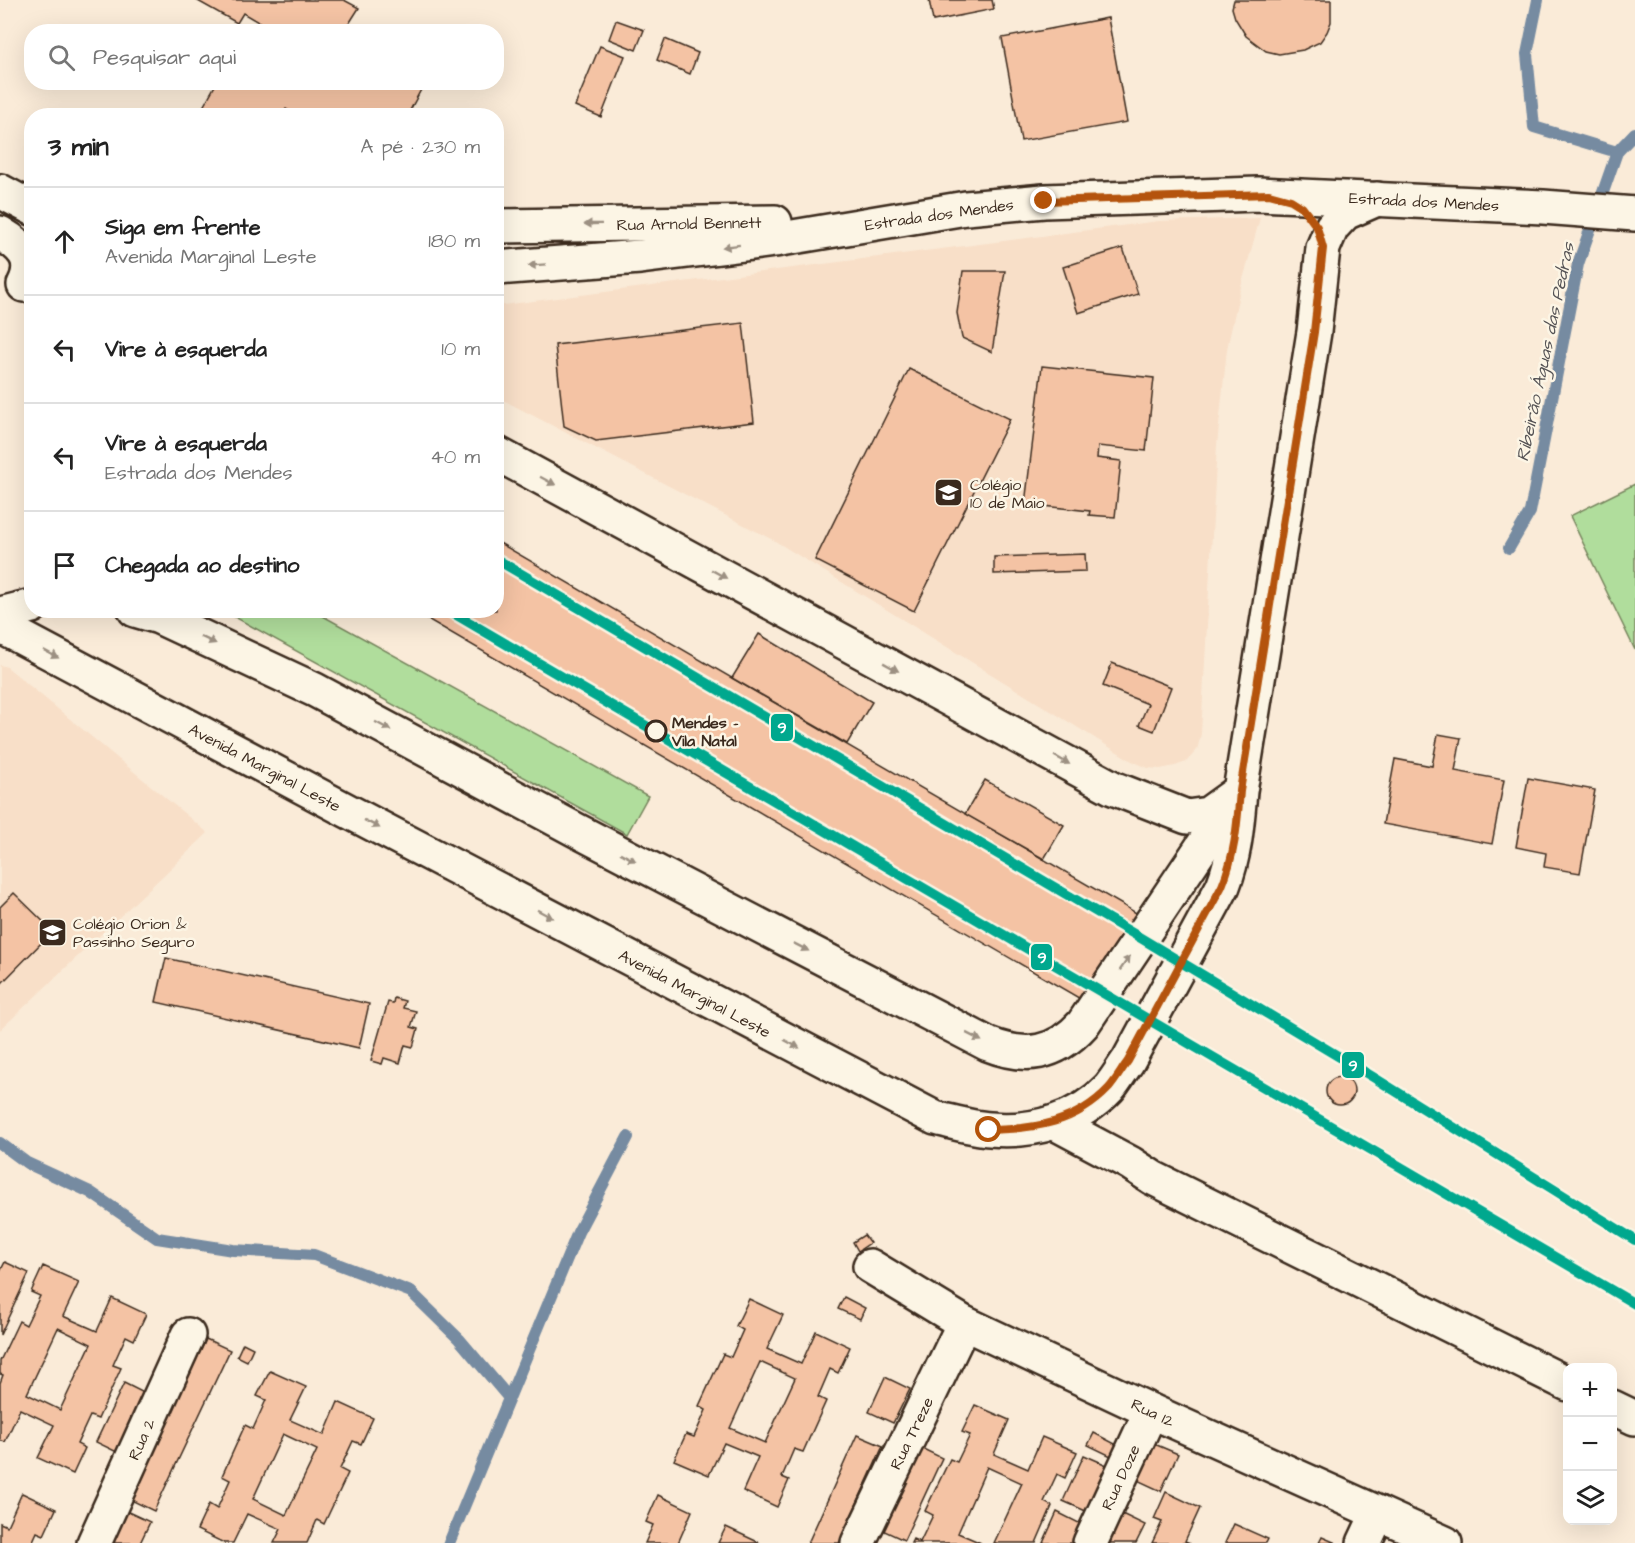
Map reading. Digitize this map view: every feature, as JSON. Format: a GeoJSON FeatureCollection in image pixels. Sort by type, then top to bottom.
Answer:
{"type":"FeatureCollection","features":[{"type":"Feature","properties":{"kind":"street"},"geometry":{"type":"LineString","coordinates":[[0,190],[24,204]]}},
{"type":"Feature","properties":{"kind":"street"},"geometry":{"type":"LineString","coordinates":[[1269,194],[1291,200],[1302,207],[1317,227],[1323,248]]}},
{"type":"Feature","properties":{"kind":"street","name":"Estrada dos Mendes"},"geometry":{"type":"LineString","coordinates":[[504,267],[651,256],[775,240],[966,208],[1044,201],[1269,194],[1543,207],[1628,214]]}},
{"type":"Feature","properties":{"kind":"street"},"geometry":{"type":"LineString","coordinates":[[1323,248],[1332,227],[1345,213],[1377,199]]}},
{"type":"Feature","properties":{"kind":"street","name":"Rua Arnold Bennett"},"geometry":{"type":"LineString","coordinates":[[504,225],[882,221]]}},
{"type":"Feature","properties":{"kind":"street"},"geometry":{"type":"LineString","coordinates":[[0,233],[24,252]]}},
{"type":"Feature","properties":{"kind":"street","name":"Avenida Marginal Leste"},"geometry":{"type":"LineString","coordinates":[[0,626],[935,1118],[989,1130],[1022,1129],[1055,1123],[1085,1107],[1110,1087],[1128,1061],[1222,886],[1235,845],[1240,791],[1312,344],[1323,248]]}},
{"type":"Feature","properties":{"kind":"street"},"geometry":{"type":"LineString","coordinates":[[504,457],[1113,788],[1187,817],[1208,814],[1240,791]]}},
{"type":"Feature","properties":{"kind":"street"},"geometry":{"type":"LineString","coordinates":[[0,614],[24,608]]}},
{"type":"Feature","properties":{"kind":"street","name":"Avenida Marginal Leste"},"geometry":{"type":"LineString","coordinates":[[161,618],[315,690],[766,929],[988,1044],[1013,1053],[1043,1051],[1072,1036],[1083,1024],[1240,791]]}},
{"type":"Feature","properties":{"kind":"street"},"geometry":{"type":"LineString","coordinates":[[1055,1123],[1130,1163],[1153,1178],[1563,1382]]}},
{"type":"Feature","properties":{"kind":"street","name":"Rua 12"},"geometry":{"type":"LineString","coordinates":[[870,1266],[964,1323],[1151,1412],[1444,1543]]}},
{"type":"Feature","properties":{"kind":"street","name":"Rua Treze"},"geometry":{"type":"LineString","coordinates":[[858,1543],[964,1323]]}},
{"type":"Feature","properties":{"kind":"street","name":"Rua 2"},"geometry":{"type":"LineString","coordinates":[[94,1543],[188,1335]]}},
{"type":"Feature","properties":{"kind":"street"},"geometry":{"type":"LineString","coordinates":[[1617,1409],[1635,1418]]}},
{"type":"Feature","properties":{"kind":"street","name":"Rua Doze"},"geometry":{"type":"LineString","coordinates":[[1090,1543],[1151,1412]]}},
{"type":"Feature","properties":{"kind":"street"},"geometry":{"type":"LineString","coordinates":[[1364,1543],[1378,1513]]}},
{"type":"Feature","properties":{"kind":"shaded area","name":"Colégio 10 de Maio"},"geometry":{"type":"Polygon","coordinates":[[[1260,218],[1227,349],[1217,445],[1201,734],[1197,750],[1186,762],[1175,766],[1160,769],[1148,768],[1132,761],[775,541],[504,401],[504,305],[1159,221],[1260,218]]]}},
{"type":"Feature","properties":{"kind":"shaded area","name":"Colégio Orion & Passinho Seguro"},"geometry":{"type":"Polygon","coordinates":[[[0,665],[7,667],[208,833],[0,1030],[0,665]]]}},
{"type":"Feature","properties":{"kind":"green space"},"geometry":{"type":"Polygon","coordinates":[[[1635,484],[1635,650],[1570,516],[1635,484]]]}},
{"type":"Feature","properties":{"kind":"green space"},"geometry":{"type":"Polygon","coordinates":[[[237,618],[327,618],[648,796],[627,834],[237,618]]]}},
{"type":"Feature","properties":{"kind":"building"},"geometry":{"type":"Polygon","coordinates":[[[196,0],[344,0],[359,8],[349,24],[262,24],[243,13],[237,23],[196,0]]]}},
{"type":"Feature","properties":{"kind":"building"},"geometry":{"type":"Polygon","coordinates":[[[929,0],[992,0],[994,9],[933,21],[929,0]]]}},
{"type":"Feature","properties":{"kind":"building"},"geometry":{"type":"Polygon","coordinates":[[[1234,0],[1331,0],[1331,22],[1320,42],[1303,50],[1279,54],[1266,51],[1246,36],[1235,18],[1232,8],[1234,0]]]}},
{"type":"Feature","properties":{"kind":"building"},"geometry":{"type":"Polygon","coordinates":[[[1108,18],[1127,122],[1021,141],[1002,38],[1108,18]]]}},
{"type":"Feature","properties":{"kind":"building"},"geometry":{"type":"Polygon","coordinates":[[[616,20],[644,30],[636,50],[609,39],[616,20]]]}},
{"type":"Feature","properties":{"kind":"building"},"geometry":{"type":"Polygon","coordinates":[[[665,39],[698,53],[690,74],[657,60],[665,39]]]}},
{"type":"Feature","properties":{"kind":"building"},"geometry":{"type":"Polygon","coordinates":[[[600,46],[625,56],[601,117],[575,106],[600,46]]]}},
{"type":"Feature","properties":{"kind":"building"},"geometry":{"type":"Polygon","coordinates":[[[213,90],[421,90],[411,108],[202,108],[213,90]]]}},
{"type":"Feature","properties":{"kind":"building"},"geometry":{"type":"Polygon","coordinates":[[[1123,248],[1138,294],[1078,313],[1063,267],[1123,248]]]}},
{"type":"Feature","properties":{"kind":"building"},"geometry":{"type":"Polygon","coordinates":[[[963,271],[1005,271],[992,352],[962,338],[957,313],[963,271]]]}},
{"type":"Feature","properties":{"kind":"building"},"geometry":{"type":"Polygon","coordinates":[[[743,323],[754,422],[596,441],[564,426],[555,345],[743,323]]]}},
{"type":"Feature","properties":{"kind":"building"},"geometry":{"type":"Polygon","coordinates":[[[1042,366],[1154,378],[1146,451],[1098,446],[1097,458],[1121,461],[1115,517],[1089,515],[1090,511],[1025,504],[1042,366]]]}},
{"type":"Feature","properties":{"kind":"building"},"geometry":{"type":"Polygon","coordinates":[[[909,369],[1010,419],[914,611],[815,560],[909,369]]]}},
{"type":"Feature","properties":{"kind":"building"},"geometry":{"type":"Polygon","coordinates":[[[504,546],[1138,914],[1089,1004],[426,618],[504,618],[504,546]]]}},
{"type":"Feature","properties":{"kind":"building"},"geometry":{"type":"Polygon","coordinates":[[[1085,554],[1086,571],[994,574],[994,557],[1085,554]]]}},
{"type":"Feature","properties":{"kind":"building"},"geometry":{"type":"Polygon","coordinates":[[[759,634],[872,702],[847,744],[732,678],[759,634]]]}},
{"type":"Feature","properties":{"kind":"building"},"geometry":{"type":"Polygon","coordinates":[[[1112,663],[1171,687],[1154,731],[1139,725],[1148,704],[1103,686],[1112,663]]]}},
{"type":"Feature","properties":{"kind":"building"},"geometry":{"type":"Polygon","coordinates":[[[1438,734],[1461,738],[1455,771],[1504,780],[1492,844],[1383,824],[1395,759],[1432,766],[1438,734]]]}},
{"type":"Feature","properties":{"kind":"building"},"geometry":{"type":"Polygon","coordinates":[[[1528,778],[1595,790],[1580,873],[1544,867],[1546,853],[1516,847],[1528,778]]]}},
{"type":"Feature","properties":{"kind":"building"},"geometry":{"type":"Polygon","coordinates":[[[985,780],[1064,825],[1044,859],[965,814],[985,780]]]}},
{"type":"Feature","properties":{"kind":"building"},"geometry":{"type":"Polygon","coordinates":[[[14,893],[53,931],[0,985],[0,907],[14,893]]]}},
{"type":"Feature","properties":{"kind":"building"},"geometry":{"type":"Polygon","coordinates":[[[166,958],[369,1004],[359,1048],[156,1002],[166,958]]]}},
{"type":"Feature","properties":{"kind":"building"},"geometry":{"type":"Polygon","coordinates":[[[394,998],[405,1001],[403,1008],[416,1011],[411,1027],[418,1029],[413,1047],[405,1045],[400,1063],[384,1058],[382,1064],[371,1061],[388,1002],[393,1003],[394,998]]]}},
{"type":"Feature","properties":{"kind":"building"},"geometry":{"type":"Polygon","coordinates":[[[1340,1077],[1350,1081],[1354,1091],[1350,1101],[1340,1105],[1330,1101],[1326,1091],[1330,1081],[1340,1077]]]}},
{"type":"Feature","properties":{"kind":"building"},"geometry":{"type":"Polygon","coordinates":[[[864,1235],[870,1243],[858,1251],[853,1242],[864,1235]]]}},
{"type":"Feature","properties":{"kind":"building"},"geometry":{"type":"Polygon","coordinates":[[[5,1262],[29,1273],[0,1335],[0,1272],[5,1262]]]}},
{"type":"Feature","properties":{"kind":"building"},"geometry":{"type":"Polygon","coordinates":[[[43,1266],[79,1282],[63,1316],[97,1331],[112,1298],[146,1314],[134,1340],[126,1336],[113,1365],[121,1368],[98,1419],[90,1416],[77,1444],[85,1448],[73,1474],[38,1458],[54,1425],[20,1409],[5,1442],[0,1440],[0,1383],[3,1375],[0,1374],[0,1361],[19,1321],[26,1325],[40,1296],[31,1292],[43,1266]],[[58,1328],[27,1394],[60,1410],[91,1344],[58,1328]]]}},
{"type":"Feature","properties":{"kind":"building"},"geometry":{"type":"Polygon","coordinates":[[[844,1297],[865,1308],[860,1319],[838,1309],[844,1297]]]}},
{"type":"Feature","properties":{"kind":"building"},"geometry":{"type":"Polygon","coordinates":[[[749,1299],[783,1315],[767,1349],[801,1364],[816,1331],[850,1347],[838,1373],[830,1369],[818,1397],[826,1401],[803,1452],[794,1449],[782,1477],[789,1480],[777,1507],[743,1491],[758,1457],[724,1443],[709,1475],[674,1460],[686,1434],[694,1437],[706,1410],[699,1406],[723,1354],[731,1357],[743,1330],[736,1326],[749,1299]],[[760,1362],[730,1428],[765,1443],[795,1378],[760,1362]]]}},
{"type":"Feature","properties":{"kind":"building"},"geometry":{"type":"Polygon","coordinates":[[[206,1339],[230,1350],[154,1511],[131,1500],[206,1339]]]}},
{"type":"Feature","properties":{"kind":"building"},"geometry":{"type":"Polygon","coordinates":[[[243,1343],[253,1348],[247,1361],[237,1356],[243,1343]]]}},
{"type":"Feature","properties":{"kind":"building"},"geometry":{"type":"Polygon","coordinates":[[[270,1371],[306,1387],[290,1420],[324,1435],[338,1402],[373,1418],[361,1444],[353,1441],[340,1469],[348,1473],[324,1524],[317,1520],[307,1543],[274,1543],[281,1529],[247,1514],[233,1543],[224,1543],[197,1530],[209,1504],[217,1509],[230,1480],[222,1476],[245,1425],[253,1429],[266,1400],[257,1396],[270,1371]],[[283,1434],[253,1499],[286,1515],[317,1450],[283,1434]]]}},
{"type":"Feature","properties":{"kind":"building"},"geometry":{"type":"Polygon","coordinates":[[[885,1377],[910,1389],[893,1423],[869,1412],[885,1377]]]}},
{"type":"Feature","properties":{"kind":"building"},"geometry":{"type":"Polygon","coordinates":[[[124,1383],[148,1395],[121,1454],[96,1442],[124,1383]]]}},
{"type":"Feature","properties":{"kind":"building"},"geometry":{"type":"Polygon","coordinates":[[[975,1405],[1009,1420],[994,1454],[1028,1469],[1042,1437],[1077,1452],[1065,1478],[1057,1474],[1044,1502],[1052,1506],[1036,1543],[994,1543],[1022,1483],[987,1467],[958,1533],[981,1543],[911,1543],[913,1539],[920,1542],[933,1515],[925,1511],[950,1459],[957,1462],[970,1435],[962,1432],[975,1405]]]}},
{"type":"Feature","properties":{"kind":"building"},"geometry":{"type":"Polygon","coordinates":[[[1094,1433],[1119,1446],[1113,1457],[1088,1445],[1094,1433]]]}},
{"type":"Feature","properties":{"kind":"building"},"geometry":{"type":"Polygon","coordinates":[[[857,1435],[883,1446],[839,1543],[808,1543],[857,1435]]]}},
{"type":"Feature","properties":{"kind":"building"},"geometry":{"type":"Polygon","coordinates":[[[1152,1443],[1178,1454],[1161,1491],[1135,1479],[1152,1443]]]}},
{"type":"Feature","properties":{"kind":"building"},"geometry":{"type":"Polygon","coordinates":[[[917,1446],[942,1458],[904,1540],[880,1529],[917,1446]]]}},
{"type":"Feature","properties":{"kind":"building"},"geometry":{"type":"Polygon","coordinates":[[[1084,1455],[1109,1466],[1088,1512],[1063,1501],[1084,1455]]]}},
{"type":"Feature","properties":{"kind":"building"},"geometry":{"type":"Polygon","coordinates":[[[1166,1492],[1200,1508],[1185,1541],[1190,1543],[1152,1543],[1162,1522],[1154,1519],[1166,1492]]]}},
{"type":"Feature","properties":{"kind":"building"},"geometry":{"type":"Polygon","coordinates":[[[22,1493],[56,1509],[44,1535],[37,1532],[32,1543],[0,1543],[0,1523],[7,1526],[22,1493]]]}},
{"type":"Feature","properties":{"kind":"building"},"geometry":{"type":"Polygon","coordinates":[[[658,1495],[692,1511],[678,1543],[645,1543],[653,1525],[646,1522],[658,1495]]]}},
{"type":"Feature","properties":{"kind":"building"},"geometry":{"type":"Polygon","coordinates":[[[126,1511],[150,1522],[140,1543],[111,1543],[126,1511]]]}},
{"type":"Feature","properties":{"kind":"building"},"geometry":{"type":"Polygon","coordinates":[[[1057,1512],[1083,1525],[1075,1543],[1043,1543],[1057,1512]]]}},
{"type":"Feature","properties":{"kind":"building"},"geometry":{"type":"Polygon","coordinates":[[[1120,1513],[1145,1525],[1136,1543],[1106,1543],[1120,1513]]]}},
{"type":"Feature","properties":{"kind":"building"},"geometry":{"type":"Polygon","coordinates":[[[1234,1524],[1268,1539],[1266,1543],[1225,1543],[1234,1524]]]}},
{"type":"Feature","properties":{"kind":"building"},"geometry":{"type":"Polygon","coordinates":[[[726,1527],[760,1543],[718,1543],[726,1527]]]}},
{"type":"Feature","properties":{"kind":"building"},"geometry":{"type":"Polygon","coordinates":[[[1322,1537],[1336,1543],[1319,1543],[1322,1537]]]}},
{"type":"Feature","properties":{"kind":"waterway"},"geometry":{"type":"LineString","coordinates":[[1538,0],[1527,54],[1534,127],[1617,152]]}},
{"type":"Feature","properties":{"kind":"waterway","name":"Ribeirão Águas das Pedras"},"geometry":{"type":"LineString","coordinates":[[1509,548],[1530,512],[1578,264],[1617,152],[1635,133]]}},
{"type":"Feature","properties":{"kind":"waterway"},"geometry":{"type":"LineString","coordinates":[[449,1543],[578,1232],[628,1137]]}},
{"type":"Feature","properties":{"kind":"waterway"},"geometry":{"type":"LineString","coordinates":[[0,1143],[27,1163],[90,1192],[157,1238],[233,1250],[314,1255],[411,1292],[459,1339],[509,1398]]}},
{"type":"Feature","properties":{"kind":"transit line","name":"9"},"geometry":{"type":"LineString","coordinates":[[504,564],[1134,934],[1373,1077],[1635,1240]]}},
{"type":"Feature","properties":{"kind":"transit line","name":"9"},"geometry":{"type":"LineString","coordinates":[[462,618],[1635,1304]]}},
{"type":"Feature","properties":{"kind":"place","name":"Colégio 10 de Maio"},"geometry":{"type":"Point","coordinates":[949,493]}},
{"type":"Feature","properties":{"kind":"place","name":"Mendes - Vila Natal"},"geometry":{"type":"Point","coordinates":[656,731]}},
{"type":"Feature","properties":{"kind":"place","name":"Colégio Orion & Passinho Seguro"},"geometry":{"type":"Point","coordinates":[52,932]}},
{"type":"Feature","properties":{"kind":"route"},"geometry":{"type":"LineString","coordinates":[[989,1130],[1022,1129],[1055,1123],[1085,1107],[1110,1087],[1128,1061],[1222,886],[1229,868],[1235,845],[1240,791],[1314,332],[1323,248],[1317,227],[1302,207],[1291,200],[1269,194],[1044,201]]}}]}
